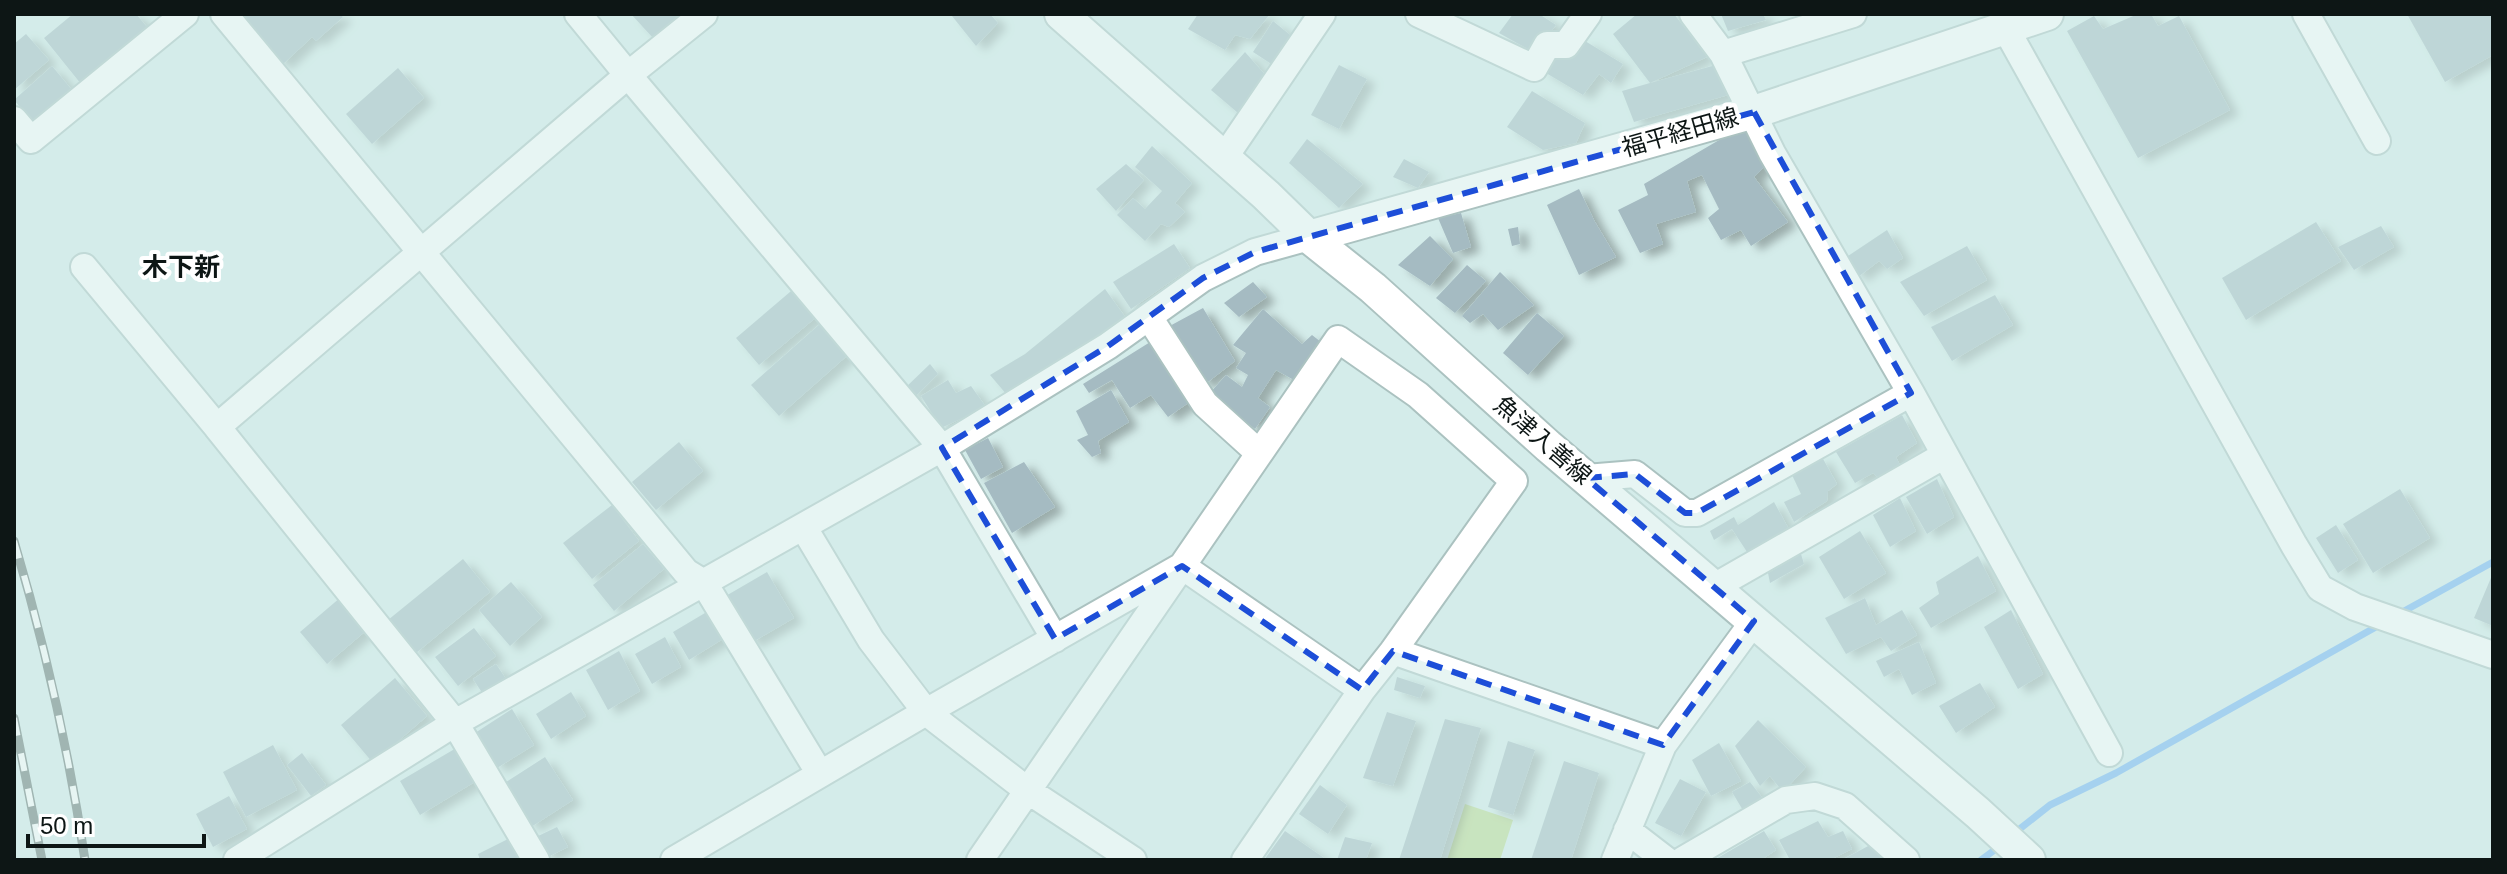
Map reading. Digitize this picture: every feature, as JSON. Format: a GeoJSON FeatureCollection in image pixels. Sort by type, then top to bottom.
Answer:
{"type":"FeatureCollection","features":[{"type":"Feature","properties":{"kind":"main road","name":"魚津入善線"},"geometry":{"type":"LineString","coordinates":[[1061,14],[1309,237],[1373,288],[1586,478],[2029,860]]}},
{"type":"Feature","properties":{"kind":"main road","name":"福平経田線"},"geometry":{"type":"LineString","coordinates":[[1309,237],[1754,112],[2029,19]]}},
{"type":"Feature","properties":{"kind":"street"},"geometry":{"type":"LineString","coordinates":[[14,120],[31,140],[185,14]]}},
{"type":"Feature","properties":{"kind":"street"},"geometry":{"type":"LineString","coordinates":[[224,14],[686,572],[704,583],[820,774]]}},
{"type":"Feature","properties":{"kind":"street"},"geometry":{"type":"LineString","coordinates":[[578,14],[942,448],[1055,639]]}},
{"type":"Feature","properties":{"kind":"street"},"geometry":{"type":"LineString","coordinates":[[217,427],[628,75],[704,14]]}},
{"type":"Feature","properties":{"kind":"street"},"geometry":{"type":"LineString","coordinates":[[1224,158],[1322,14]]}},
{"type":"Feature","properties":{"kind":"street"},"geometry":{"type":"LineString","coordinates":[[1419,14],[1534,68],[1547,45],[1566,45],[1588,14]]}},
{"type":"Feature","properties":{"kind":"street"},"geometry":{"type":"LineString","coordinates":[[1693,14],[1723,54],[1772,153],[1911,393],[2109,753]]}},
{"type":"Feature","properties":{"kind":"street"},"geometry":{"type":"LineString","coordinates":[[1723,54],[1853,14]]}},
{"type":"Feature","properties":{"kind":"street"},"geometry":{"type":"LineString","coordinates":[[2306,14],[2377,141]]}},
{"type":"Feature","properties":{"kind":"street"},"geometry":{"type":"LineString","coordinates":[[2029,19],[2294,545],[2320,588],[2355,607],[2493,655]]}},
{"type":"Feature","properties":{"kind":"street"},"geometry":{"type":"LineString","coordinates":[[237,860],[455,723],[942,448],[1108,346],[1203,278],[1255,252],[1309,237]]}},
{"type":"Feature","properties":{"kind":"street"},"geometry":{"type":"LineString","coordinates":[[84,267],[455,723],[536,860]]}},
{"type":"Feature","properties":{"kind":"street"},"geometry":{"type":"LineString","coordinates":[[1149,317],[1205,404],[1259,453]]}},
{"type":"Feature","properties":{"kind":"street"},"geometry":{"type":"LineString","coordinates":[[980,860],[1338,339],[1418,395],[1514,481],[1362,690],[1245,860]]}},
{"type":"Feature","properties":{"kind":"street"},"geometry":{"type":"LineString","coordinates":[[1586,478],[1635,474],[1685,513],[1697,513],[1911,393]]}},
{"type":"Feature","properties":{"kind":"street"},"geometry":{"type":"LineString","coordinates":[[1714,587],[1945,455]]}},
{"type":"Feature","properties":{"kind":"street"},"geometry":{"type":"LineString","coordinates":[[804,528],[871,640],[926,712],[1027,790],[1133,860]]}},
{"type":"Feature","properties":{"kind":"street"},"geometry":{"type":"LineString","coordinates":[[674,860],[1182,566]]}},
{"type":"Feature","properties":{"kind":"street"},"geometry":{"type":"LineString","coordinates":[[1182,566],[1362,690]]}},
{"type":"Feature","properties":{"kind":"street"},"geometry":{"type":"LineString","coordinates":[[1615,860],[1663,745],[1754,621]]}},
{"type":"Feature","properties":{"kind":"street"},"geometry":{"type":"LineString","coordinates":[[1393,651],[1663,745]]}},
{"type":"Feature","properties":{"kind":"street"},"geometry":{"type":"LineString","coordinates":[[1683,860],[1786,800],[1815,796],[1845,806],[1906,860]]}},
{"type":"Feature","properties":{"kind":"street"},"geometry":{"type":"LineString","coordinates":[[1627,830],[1666,860]]}},
{"type":"Feature","properties":{"kind":"highlighted area"},"geometry":{"type":"Polygon","coordinates":[[[1754,112],[1911,393],[1697,513],[1685,513],[1635,474],[1586,478],[1754,621],[1663,745],[1393,651],[1362,690],[1182,566],[1055,639],[942,448],[1108,346],[1203,278],[1255,252],[1754,112]]]}},
{"type":"Feature","properties":{"kind":"green space"},"geometry":{"type":"Polygon","coordinates":[[[1465,804],[1513,820],[1500,860],[1447,860],[1465,804]]]}},
{"type":"Feature","properties":{"kind":"building"},"geometry":{"type":"Polygon","coordinates":[[[73,14],[136,14],[147,27],[81,84],[44,38],[73,14]]]}},
{"type":"Feature","properties":{"kind":"building"},"geometry":{"type":"Polygon","coordinates":[[[239,14],[340,14],[343,17],[316,41],[312,37],[282,65],[239,14]]]}},
{"type":"Feature","properties":{"kind":"building"},"geometry":{"type":"Polygon","coordinates":[[[631,14],[680,14],[653,38],[631,14]]]}},
{"type":"Feature","properties":{"kind":"building"},"geometry":{"type":"Polygon","coordinates":[[[990,14],[998,23],[976,46],[952,16],[990,14]]]}},
{"type":"Feature","properties":{"kind":"building"},"geometry":{"type":"Polygon","coordinates":[[[1198,14],[1270,14],[1250,39],[1235,35],[1225,50],[1188,29],[1198,14]]]}},
{"type":"Feature","properties":{"kind":"building"},"geometry":{"type":"Polygon","coordinates":[[[1513,14],[1539,14],[1556,25],[1535,53],[1499,33],[1513,14]]]}},
{"type":"Feature","properties":{"kind":"building"},"geometry":{"type":"Polygon","coordinates":[[[1637,14],[1674,14],[1707,57],[1650,83],[1613,34],[1637,14]]]}},
{"type":"Feature","properties":{"kind":"building"},"geometry":{"type":"Polygon","coordinates":[[[1721,14],[1763,14],[1766,20],[1728,31],[1721,14]]]}},
{"type":"Feature","properties":{"kind":"building"},"geometry":{"type":"Polygon","coordinates":[[[2138,14],[2151,14],[2158,26],[2179,16],[2230,110],[2138,158],[2067,31],[2094,16],[2103,29],[2138,14]]]}},
{"type":"Feature","properties":{"kind":"building"},"geometry":{"type":"Polygon","coordinates":[[[2407,14],[2493,14],[2493,55],[2445,82],[2407,14]]]}},
{"type":"Feature","properties":{"kind":"building"},"geometry":{"type":"Polygon","coordinates":[[[1273,21],[1295,39],[1276,67],[1253,52],[1273,21]]]}},
{"type":"Feature","properties":{"kind":"building"},"geometry":{"type":"Polygon","coordinates":[[[26,34],[49,60],[14,90],[14,44],[26,34]]]}},
{"type":"Feature","properties":{"kind":"building"},"geometry":{"type":"Polygon","coordinates":[[[1585,41],[1623,64],[1611,83],[1599,74],[1583,95],[1541,70],[1554,50],[1569,58],[1585,41]]]}},
{"type":"Feature","properties":{"kind":"building"},"geometry":{"type":"Polygon","coordinates":[[[1245,52],[1268,78],[1238,113],[1211,90],[1245,52]]]}},
{"type":"Feature","properties":{"kind":"building"},"geometry":{"type":"Polygon","coordinates":[[[1339,65],[1367,79],[1339,129],[1311,115],[1339,65]]]}},
{"type":"Feature","properties":{"kind":"building"},"geometry":{"type":"Polygon","coordinates":[[[1716,65],[1728,95],[1634,122],[1622,91],[1716,65]]]}},
{"type":"Feature","properties":{"kind":"building"},"geometry":{"type":"Polygon","coordinates":[[[52,66],[72,90],[34,123],[14,100],[52,66]]]}},
{"type":"Feature","properties":{"kind":"building"},"geometry":{"type":"Polygon","coordinates":[[[398,68],[424,98],[372,144],[346,114],[398,68]]]}},
{"type":"Feature","properties":{"kind":"building"},"geometry":{"type":"Polygon","coordinates":[[[1532,91],[1585,123],[1576,143],[1543,150],[1507,127],[1532,91]]]}},
{"type":"Feature","properties":{"kind":"building"},"geometry":{"type":"Polygon","coordinates":[[[1743,126],[1764,167],[1754,177],[1788,222],[1751,246],[1741,230],[1721,240],[1708,218],[1719,209],[1702,175],[1687,181],[1696,212],[1656,224],[1663,244],[1640,253],[1618,210],[1648,195],[1644,184],[1743,126]]]}},
{"type":"Feature","properties":{"kind":"building"},"geometry":{"type":"Polygon","coordinates":[[[1307,139],[1363,184],[1339,208],[1289,163],[1307,139]]]}},
{"type":"Feature","properties":{"kind":"building"},"geometry":{"type":"Polygon","coordinates":[[[1152,146],[1192,183],[1175,203],[1185,212],[1169,227],[1161,224],[1145,241],[1117,215],[1133,198],[1145,209],[1162,191],[1135,167],[1152,146]]]}},
{"type":"Feature","properties":{"kind":"building"},"geometry":{"type":"Polygon","coordinates":[[[1404,159],[1429,172],[1418,188],[1393,177],[1404,159]]]}},
{"type":"Feature","properties":{"kind":"building"},"geometry":{"type":"Polygon","coordinates":[[[1126,164],[1144,180],[1116,211],[1096,189],[1126,164]]]}},
{"type":"Feature","properties":{"kind":"building"},"geometry":{"type":"Polygon","coordinates":[[[1579,189],[1616,257],[1579,275],[1547,205],[1579,189]]]}},
{"type":"Feature","properties":{"kind":"building"},"geometry":{"type":"Polygon","coordinates":[[[1461,213],[1471,247],[1453,253],[1438,218],[1461,213]]]}},
{"type":"Feature","properties":{"kind":"building"},"geometry":{"type":"Polygon","coordinates":[[[2316,222],[2341,261],[2246,320],[2222,278],[2316,222]]]}},
{"type":"Feature","properties":{"kind":"building"},"geometry":{"type":"Polygon","coordinates":[[[2381,226],[2394,247],[2354,270],[2338,247],[2381,226]]]}},
{"type":"Feature","properties":{"kind":"building"},"geometry":{"type":"Polygon","coordinates":[[[1518,227],[1520,244],[1512,246],[1508,229],[1518,227]]]}},
{"type":"Feature","properties":{"kind":"building"},"geometry":{"type":"Polygon","coordinates":[[[1887,230],[1903,258],[1887,269],[1879,261],[1858,277],[1845,258],[1887,230]]]}},
{"type":"Feature","properties":{"kind":"building"},"geometry":{"type":"Polygon","coordinates":[[[1430,236],[1453,259],[1430,286],[1398,265],[1430,236]]]}},
{"type":"Feature","properties":{"kind":"building"},"geometry":{"type":"Polygon","coordinates":[[[1174,244],[1190,268],[1131,309],[1113,282],[1174,244]]]}},
{"type":"Feature","properties":{"kind":"building"},"geometry":{"type":"Polygon","coordinates":[[[1967,246],[1987,280],[1924,316],[1900,282],[1967,246]]]}},
{"type":"Feature","properties":{"kind":"building"},"geometry":{"type":"Polygon","coordinates":[[[1467,265],[1486,281],[1455,313],[1436,298],[1467,265]]]}},
{"type":"Feature","properties":{"kind":"building"},"geometry":{"type":"Polygon","coordinates":[[[1500,272],[1534,305],[1498,330],[1483,314],[1470,323],[1462,316],[1500,272]]]}},
{"type":"Feature","properties":{"kind":"building"},"geometry":{"type":"Polygon","coordinates":[[[1253,282],[1267,297],[1239,317],[1224,303],[1253,282]]]}},
{"type":"Feature","properties":{"kind":"building"},"geometry":{"type":"Polygon","coordinates":[[[797,286],[820,314],[759,365],[736,338],[797,286]]]}},
{"type":"Feature","properties":{"kind":"building"},"geometry":{"type":"Polygon","coordinates":[[[1105,289],[1126,318],[1078,354],[1007,395],[990,375],[1025,354],[1105,289]]]}},
{"type":"Feature","properties":{"kind":"building"},"geometry":{"type":"Polygon","coordinates":[[[1995,295],[2013,325],[1952,361],[1931,327],[1995,295]]]}},
{"type":"Feature","properties":{"kind":"building"},"geometry":{"type":"Polygon","coordinates":[[[1203,308],[1235,361],[1204,385],[1166,328],[1203,308]]]}},
{"type":"Feature","properties":{"kind":"building"},"geometry":{"type":"Polygon","coordinates":[[[1263,309],[1302,344],[1312,335],[1321,342],[1294,380],[1276,370],[1258,398],[1270,407],[1255,429],[1209,394],[1226,375],[1242,387],[1248,375],[1236,368],[1246,353],[1233,345],[1263,309]]]}},
{"type":"Feature","properties":{"kind":"building"},"geometry":{"type":"Polygon","coordinates":[[[1537,313],[1564,336],[1528,375],[1503,353],[1537,313]]]}},
{"type":"Feature","properties":{"kind":"building"},"geometry":{"type":"Polygon","coordinates":[[[821,323],[849,354],[779,416],[751,385],[821,323]]]}},
{"type":"Feature","properties":{"kind":"building"},"geometry":{"type":"Polygon","coordinates":[[[1155,339],[1191,401],[1168,417],[1151,395],[1130,408],[1112,380],[1089,393],[1083,384],[1155,339]]]}},
{"type":"Feature","properties":{"kind":"building"},"geometry":{"type":"Polygon","coordinates":[[[930,364],[938,374],[915,397],[904,389],[930,364]]]}},
{"type":"Feature","properties":{"kind":"building"},"geometry":{"type":"Polygon","coordinates":[[[948,380],[956,393],[971,386],[986,407],[941,428],[921,396],[948,380]]]}},
{"type":"Feature","properties":{"kind":"building"},"geometry":{"type":"Polygon","coordinates":[[[1111,390],[1129,422],[1098,441],[1101,453],[1092,457],[1077,440],[1088,435],[1076,411],[1111,390]]]}},
{"type":"Feature","properties":{"kind":"building"},"geometry":{"type":"Polygon","coordinates":[[[1902,415],[1917,443],[1896,457],[1901,467],[1877,477],[1873,473],[1855,483],[1836,452],[1902,415]]]}},
{"type":"Feature","properties":{"kind":"building"},"geometry":{"type":"Polygon","coordinates":[[[988,438],[1003,467],[981,479],[965,450],[988,438]]]}},
{"type":"Feature","properties":{"kind":"building"},"geometry":{"type":"Polygon","coordinates":[[[679,442],[703,471],[656,510],[632,482],[679,442]]]}},
{"type":"Feature","properties":{"kind":"building"},"geometry":{"type":"Polygon","coordinates":[[[1822,457],[1837,484],[1828,491],[1827,501],[1794,522],[1784,502],[1801,494],[1792,475],[1822,457]]]}},
{"type":"Feature","properties":{"kind":"building"},"geometry":{"type":"Polygon","coordinates":[[[1024,462],[1055,507],[1012,533],[984,483],[1024,462]]]}},
{"type":"Feature","properties":{"kind":"building"},"geometry":{"type":"Polygon","coordinates":[[[1937,479],[1954,517],[1927,534],[1906,497],[1937,479]]]}},
{"type":"Feature","properties":{"kind":"building"},"geometry":{"type":"Polygon","coordinates":[[[2400,489],[2430,538],[2373,573],[2343,524],[2400,489]]]}},
{"type":"Feature","properties":{"kind":"building"},"geometry":{"type":"Polygon","coordinates":[[[1900,498],[1916,531],[1890,547],[1873,515],[1900,498]]]}},
{"type":"Feature","properties":{"kind":"building"},"geometry":{"type":"Polygon","coordinates":[[[1774,502],[1791,533],[1749,555],[1732,529],[1714,540],[1710,531],[1734,517],[1738,525],[1774,502]]]}},
{"type":"Feature","properties":{"kind":"building"},"geometry":{"type":"Polygon","coordinates":[[[612,505],[639,541],[592,579],[563,543],[612,505]]]}},
{"type":"Feature","properties":{"kind":"building"},"geometry":{"type":"Polygon","coordinates":[[[2336,525],[2358,560],[2338,573],[2316,538],[2336,525]]]}},
{"type":"Feature","properties":{"kind":"building"},"geometry":{"type":"Polygon","coordinates":[[[1860,531],[1886,573],[1844,599],[1819,557],[1860,531]]]}},
{"type":"Feature","properties":{"kind":"building"},"geometry":{"type":"Polygon","coordinates":[[[643,544],[664,569],[614,611],[593,585],[643,544]]]}},
{"type":"Feature","properties":{"kind":"building"},"geometry":{"type":"Polygon","coordinates":[[[1801,554],[1804,564],[1770,583],[1768,573],[1801,554]]]}},
{"type":"Feature","properties":{"kind":"building"},"geometry":{"type":"Polygon","coordinates":[[[1978,556],[1996,591],[1931,628],[1919,608],[1939,594],[1936,582],[1978,556]]]}},
{"type":"Feature","properties":{"kind":"building"},"geometry":{"type":"Polygon","coordinates":[[[463,559],[490,592],[416,653],[388,620],[463,559]]]}},
{"type":"Feature","properties":{"kind":"building"},"geometry":{"type":"Polygon","coordinates":[[[767,572],[794,618],[751,643],[724,597],[767,572]]]}},
{"type":"Feature","properties":{"kind":"building"},"geometry":{"type":"Polygon","coordinates":[[[2493,573],[2493,626],[2474,618],[2493,573]]]}},
{"type":"Feature","properties":{"kind":"building"},"geometry":{"type":"Polygon","coordinates":[[[511,582],[542,617],[510,646],[479,610],[511,582]]]}},
{"type":"Feature","properties":{"kind":"building"},"geometry":{"type":"Polygon","coordinates":[[[341,597],[368,629],[327,664],[300,632],[341,597]]]}},
{"type":"Feature","properties":{"kind":"building"},"geometry":{"type":"Polygon","coordinates":[[[1865,598],[1876,625],[1902,610],[1917,635],[1891,651],[1881,637],[1846,654],[1825,618],[1865,598]]]}},
{"type":"Feature","properties":{"kind":"building"},"geometry":{"type":"Polygon","coordinates":[[[710,610],[726,637],[689,660],[673,632],[710,610]]]}},
{"type":"Feature","properties":{"kind":"building"},"geometry":{"type":"Polygon","coordinates":[[[2011,610],[2043,674],[2018,689],[1984,627],[2011,610]]]}},
{"type":"Feature","properties":{"kind":"building"},"geometry":{"type":"Polygon","coordinates":[[[474,628],[496,656],[458,686],[435,657],[474,628]]]}},
{"type":"Feature","properties":{"kind":"building"},"geometry":{"type":"Polygon","coordinates":[[[665,637],[681,667],[652,684],[635,654],[665,637]]]}},
{"type":"Feature","properties":{"kind":"building"},"geometry":{"type":"Polygon","coordinates":[[[1919,642],[1936,683],[1912,695],[1899,669],[1884,677],[1876,661],[1919,642]]]}},
{"type":"Feature","properties":{"kind":"building"},"geometry":{"type":"Polygon","coordinates":[[[619,651],[640,691],[608,710],[586,670],[619,651]]]}},
{"type":"Feature","properties":{"kind":"building"},"geometry":{"type":"Polygon","coordinates":[[[496,664],[508,682],[485,697],[473,679],[496,664]]]}},
{"type":"Feature","properties":{"kind":"building"},"geometry":{"type":"Polygon","coordinates":[[[1397,677],[1425,686],[1420,698],[1394,690],[1397,677]]]}},
{"type":"Feature","properties":{"kind":"building"},"geometry":{"type":"Polygon","coordinates":[[[395,678],[427,716],[373,763],[341,725],[395,678]]]}},
{"type":"Feature","properties":{"kind":"building"},"geometry":{"type":"Polygon","coordinates":[[[1980,683],[1995,707],[1956,733],[1939,706],[1980,683]]]}},
{"type":"Feature","properties":{"kind":"building"},"geometry":{"type":"Polygon","coordinates":[[[571,692],[586,716],[551,739],[536,714],[571,692]]]}},
{"type":"Feature","properties":{"kind":"building"},"geometry":{"type":"Polygon","coordinates":[[[512,709],[534,745],[497,768],[475,733],[512,709]]]}},
{"type":"Feature","properties":{"kind":"building"},"geometry":{"type":"Polygon","coordinates":[[[1387,712],[1416,721],[1393,786],[1363,778],[1387,712]]]}},
{"type":"Feature","properties":{"kind":"building"},"geometry":{"type":"Polygon","coordinates":[[[1445,719],[1481,728],[1440,860],[1399,860],[1445,719]]]}},
{"type":"Feature","properties":{"kind":"building"},"geometry":{"type":"Polygon","coordinates":[[[1758,720],[1806,767],[1783,792],[1770,776],[1760,786],[1735,746],[1758,720]]]}},
{"type":"Feature","properties":{"kind":"building"},"geometry":{"type":"Polygon","coordinates":[[[1508,741],[1535,750],[1513,815],[1488,807],[1508,741]]]}},
{"type":"Feature","properties":{"kind":"building"},"geometry":{"type":"Polygon","coordinates":[[[1719,743],[1741,781],[1711,796],[1692,760],[1719,743]]]}},
{"type":"Feature","properties":{"kind":"building"},"geometry":{"type":"Polygon","coordinates":[[[273,745],[297,790],[246,817],[223,772],[273,745]]]}},
{"type":"Feature","properties":{"kind":"building"},"geometry":{"type":"Polygon","coordinates":[[[458,747],[478,780],[420,815],[400,781],[458,747]]]}},
{"type":"Feature","properties":{"kind":"building"},"geometry":{"type":"Polygon","coordinates":[[[302,753],[326,785],[311,796],[287,765],[302,753]]]}},
{"type":"Feature","properties":{"kind":"building"},"geometry":{"type":"Polygon","coordinates":[[[545,757],[573,800],[531,827],[503,784],[545,757]]]}},
{"type":"Feature","properties":{"kind":"building"},"geometry":{"type":"Polygon","coordinates":[[[1564,761],[1599,773],[1571,860],[1531,860],[1564,761]]]}},
{"type":"Feature","properties":{"kind":"building"},"geometry":{"type":"Polygon","coordinates":[[[1680,779],[1706,792],[1681,836],[1655,823],[1680,779]]]}},
{"type":"Feature","properties":{"kind":"building"},"geometry":{"type":"Polygon","coordinates":[[[1750,782],[1764,800],[1744,812],[1732,792],[1750,782]]]}},
{"type":"Feature","properties":{"kind":"building"},"geometry":{"type":"Polygon","coordinates":[[[1320,785],[1347,805],[1328,834],[1299,814],[1320,785]]]}},
{"type":"Feature","properties":{"kind":"building"},"geometry":{"type":"Polygon","coordinates":[[[229,796],[247,829],[213,847],[196,814],[229,796]]]}},
{"type":"Feature","properties":{"kind":"building"},"geometry":{"type":"Polygon","coordinates":[[[1818,821],[1828,837],[1843,831],[1852,849],[1830,860],[1790,860],[1779,840],[1818,821]]]}},
{"type":"Feature","properties":{"kind":"building"},"geometry":{"type":"Polygon","coordinates":[[[557,827],[568,847],[546,858],[536,837],[557,827]]]}},
{"type":"Feature","properties":{"kind":"building"},"geometry":{"type":"Polygon","coordinates":[[[1285,831],[1327,860],[1264,860],[1285,831]]]}},
{"type":"Feature","properties":{"kind":"building"},"geometry":{"type":"Polygon","coordinates":[[[1764,831],[1776,850],[1761,860],[1714,860],[1764,831]]]}},
{"type":"Feature","properties":{"kind":"building"},"geometry":{"type":"Polygon","coordinates":[[[512,837],[523,860],[480,860],[478,854],[512,837]]]}},
{"type":"Feature","properties":{"kind":"building"},"geometry":{"type":"Polygon","coordinates":[[[1345,837],[1372,843],[1366,860],[1337,860],[1345,837]]]}},
{"type":"Feature","properties":{"kind":"building"},"geometry":{"type":"Polygon","coordinates":[[[1870,845],[1883,860],[1842,860],[1870,845]]]}},
{"type":"Feature","properties":{"kind":"waterway"},"geometry":{"type":"LineString","coordinates":[[2397,615],[2493,562]]}},
{"type":"Feature","properties":{"kind":"waterway"},"geometry":{"type":"LineString","coordinates":[[2012,835],[2050,805],[2116,773],[2383,623]]}},
{"type":"Feature","properties":{"kind":"waterway"},"geometry":{"type":"LineString","coordinates":[[1981,860],[2000,846]]}},
{"type":"Feature","properties":{"kind":"railway"},"geometry":{"type":"LineString","coordinates":[[14,541],[55,699],[85,860]]}},
{"type":"Feature","properties":{"kind":"railway"},"geometry":{"type":"LineString","coordinates":[[14,718],[42,860]]}},
{"type":"Feature","properties":{"kind":"district","name":"木下新"},"geometry":{"type":"Point","coordinates":[181,267]}}]}
